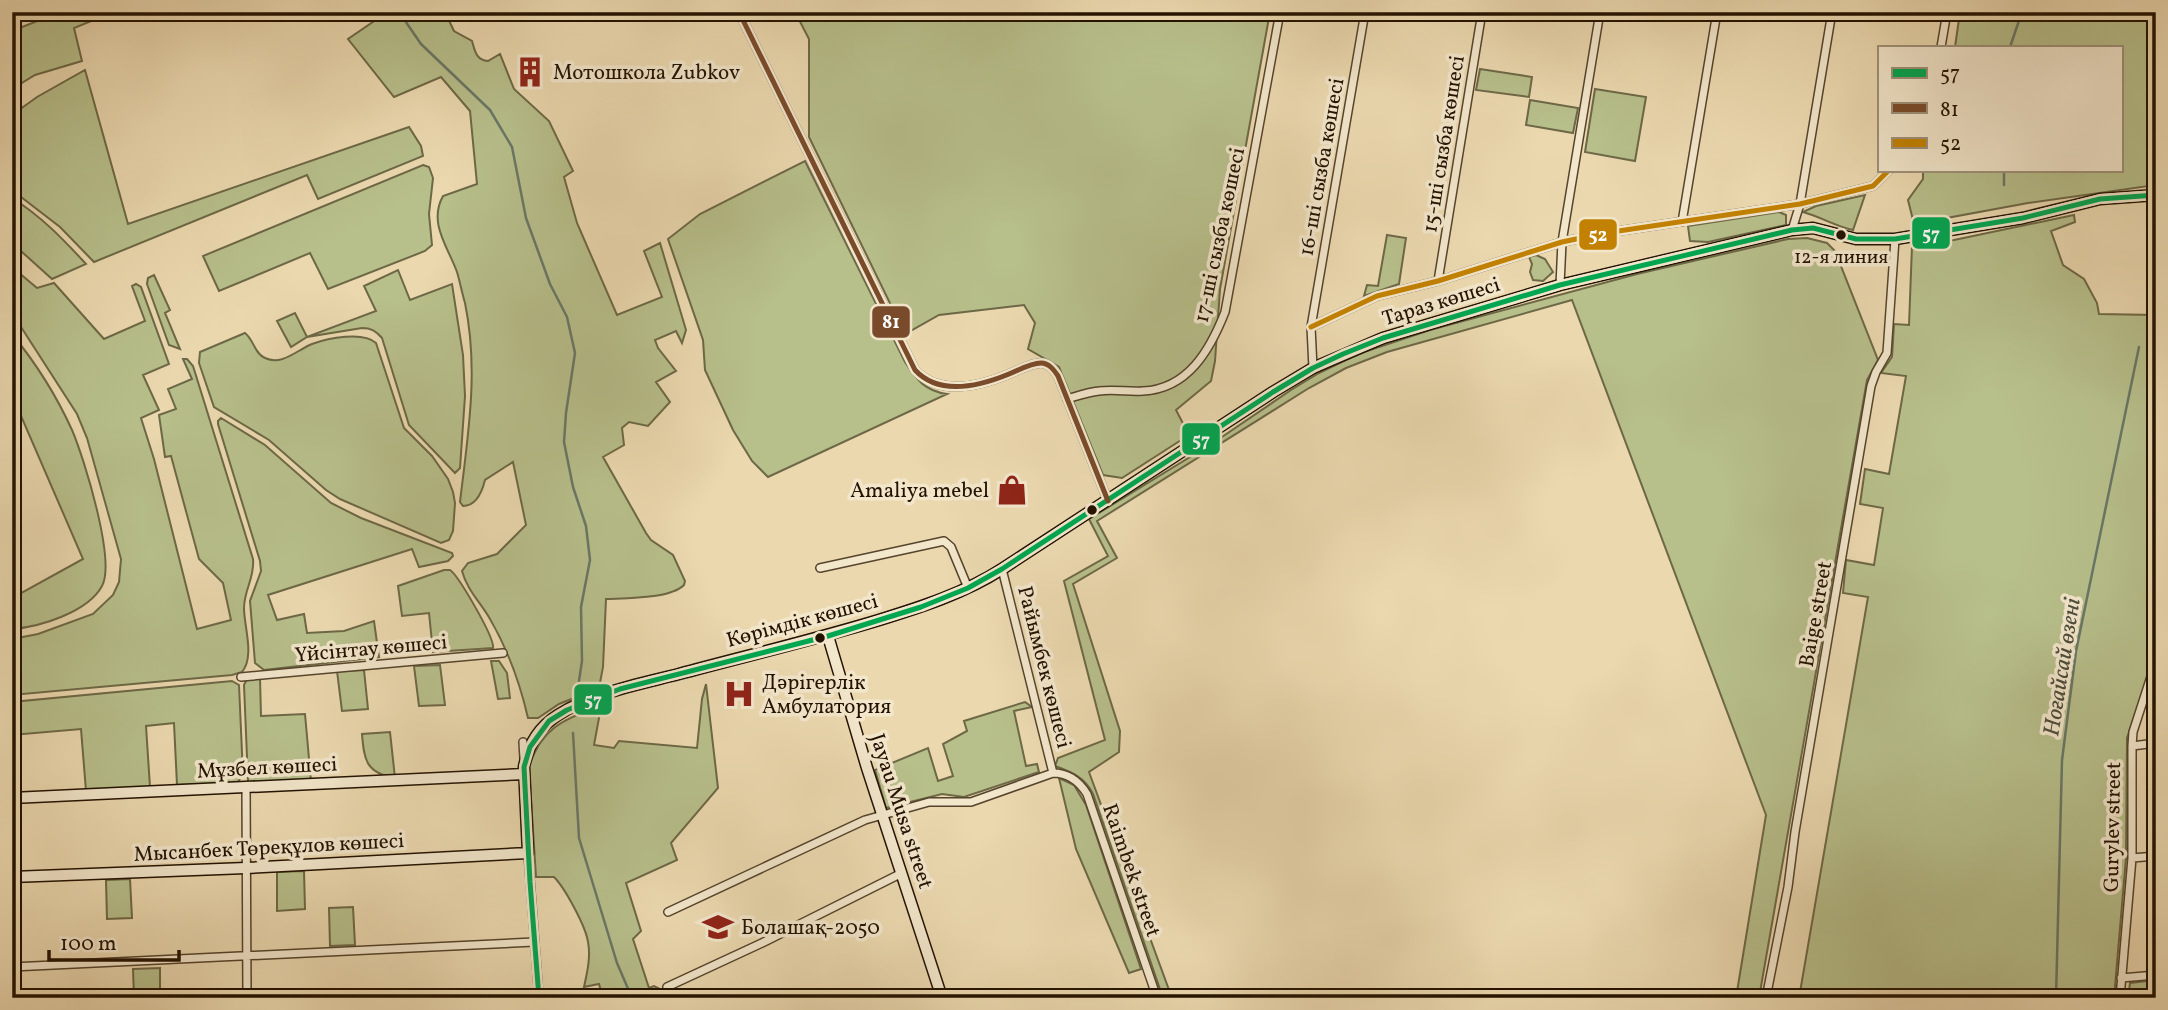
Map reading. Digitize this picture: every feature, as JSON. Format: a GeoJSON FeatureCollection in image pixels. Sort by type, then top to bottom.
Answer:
{"type":"FeatureCollection","features":[{"type":"Feature","properties":{"kind":"street"},"geometry":{"type":"LineString","coordinates":[[739,12],[915,370],[926,380],[950,387],[987,382],[1034,364],[1044,363],[1054,370],[1108,501]]}},
{"type":"Feature","properties":{"kind":"street","name":"17-ші сызба көшесі"},"geometry":{"type":"LineString","coordinates":[[1067,399],[1101,390],[1145,391],[1163,388],[1181,379],[1194,368],[1214,340],[1225,312],[1280,12]]}},
{"type":"Feature","properties":{"kind":"street","name":"16-ші сызба көшесі"},"geometry":{"type":"LineString","coordinates":[[1313,368],[1311,327],[1365,12]]}},
{"type":"Feature","properties":{"kind":"street","name":"15-ші сызба көшесі"},"geometry":{"type":"LineString","coordinates":[[1438,281],[1482,12]]}},
{"type":"Feature","properties":{"kind":"street"},"geometry":{"type":"LineString","coordinates":[[1560,285],[1562,242],[1600,12]]}},
{"type":"Feature","properties":{"kind":"street"},"geometry":{"type":"LineString","coordinates":[[1682,222],[1717,12]]}},
{"type":"Feature","properties":{"kind":"street"},"geometry":{"type":"LineString","coordinates":[[1792,230],[1800,204],[1832,12]]}},
{"type":"Feature","properties":{"kind":"street"},"geometry":{"type":"LineString","coordinates":[[1941,46],[1947,12]]}},
{"type":"Feature","properties":{"kind":"street"},"geometry":{"type":"LineString","coordinates":[[1311,327],[1377,296],[1438,281],[1562,242],[1800,204],[1874,186],[1887,172]]}},
{"type":"Feature","properties":{"kind":"street","name":"Тараз көшесі"},"geometry":{"type":"LineString","coordinates":[[1108,501],[1313,368],[1384,338],[1560,285],[1792,230],[1813,228],[1856,239],[1895,239],[2023,218],[2100,199],[2156,195]]}},
{"type":"Feature","properties":{"kind":"street","name":"Baige street"},"geometry":{"type":"LineString","coordinates":[[1766,998],[1788,887],[1871,386],[1887,349],[1895,239]]}},
{"type":"Feature","properties":{"kind":"street","name":"Көрімдік көшесі"},"geometry":{"type":"LineString","coordinates":[[524,771],[530,747],[541,729],[568,710],[620,689],[828,636],[921,607],[968,588],[1002,569],[1108,501]]}},
{"type":"Feature","properties":{"kind":"street"},"geometry":{"type":"LineString","coordinates":[[820,568],[944,541],[951,547],[968,588]]}},
{"type":"Feature","properties":{"kind":"street","name":"Райымбек көшесі"},"geometry":{"type":"LineString","coordinates":[[1002,569],[1053,773]]}},
{"type":"Feature","properties":{"kind":"street","name":"Jayau Musa street"},"geometry":{"type":"LineString","coordinates":[[828,636],[942,998]]}},
{"type":"Feature","properties":{"kind":"street","name":"Үйсінтау көшесі"},"geometry":{"type":"LineString","coordinates":[[241,677],[503,653]]}},
{"type":"Feature","properties":{"kind":"street","name":"Gurylev street"},"geometry":{"type":"LineString","coordinates":[[2120,998],[2132,858],[2133,732],[2156,660]]}},
{"type":"Feature","properties":{"kind":"street"},"geometry":{"type":"LineString","coordinates":[[523,742],[539,998]]}},
{"type":"Feature","properties":{"kind":"street"},"geometry":{"type":"LineString","coordinates":[[2132,746],[2156,743]]}},
{"type":"Feature","properties":{"kind":"street","name":"Мұзбел көшесі"},"geometry":{"type":"LineString","coordinates":[[12,798],[524,771]]}},
{"type":"Feature","properties":{"kind":"street"},"geometry":{"type":"LineString","coordinates":[[668,912],[864,820],[929,802],[971,802],[1053,773]]}},
{"type":"Feature","properties":{"kind":"street","name":"Raimbek street"},"geometry":{"type":"LineString","coordinates":[[1053,773],[1062,773],[1072,778],[1087,794],[1157,998]]}},
{"type":"Feature","properties":{"kind":"street"},"geometry":{"type":"LineString","coordinates":[[246,787],[247,998]]}},
{"type":"Feature","properties":{"kind":"street","name":"Мысанбек Төреқұлов көшесі"},"geometry":{"type":"LineString","coordinates":[[12,877],[528,853]]}},
{"type":"Feature","properties":{"kind":"street"},"geometry":{"type":"LineString","coordinates":[[2132,858],[2156,856]]}},
{"type":"Feature","properties":{"kind":"street"},"geometry":{"type":"LineString","coordinates":[[667,987],[902,873]]}},
{"type":"Feature","properties":{"kind":"street"},"geometry":{"type":"LineString","coordinates":[[12,967],[534,942]]}},
{"type":"Feature","properties":{"kind":"street"},"geometry":{"type":"LineString","coordinates":[[2121,978],[2156,975]]}},
{"type":"Feature","properties":{"kind":"green space"},"geometry":{"type":"Polygon","coordinates":[[[60,12],[113,12],[74,28],[82,61],[35,75],[12,89],[12,31],[60,12]]]}},
{"type":"Feature","properties":{"kind":"green space"},"geometry":{"type":"Polygon","coordinates":[[[383,12],[445,12],[454,31],[472,41],[481,59],[488,61],[500,54],[514,89],[549,121],[573,171],[564,177],[577,223],[617,315],[662,297],[644,251],[660,243],[686,330],[682,343],[676,331],[655,340],[676,371],[656,382],[670,402],[648,426],[629,422],[622,428],[624,445],[603,457],[651,540],[673,555],[685,581],[684,585],[677,590],[658,595],[606,599],[603,667],[599,688],[559,704],[538,718],[528,718],[517,679],[502,643],[462,571],[468,563],[497,554],[526,525],[513,462],[485,480],[480,494],[472,504],[463,506],[460,502],[471,402],[471,353],[465,303],[457,272],[441,235],[438,216],[443,196],[477,184],[470,111],[441,77],[394,97],[348,39],[383,15],[383,12]]]}},
{"type":"Feature","properties":{"kind":"green space"},"geometry":{"type":"Polygon","coordinates":[[[795,12],[1270,12],[1220,289],[1211,381],[1176,410],[1189,435],[1122,478],[1103,475],[1059,367],[1028,349],[1035,323],[1024,305],[939,315],[905,334],[809,137],[809,39],[795,12]]]}},
{"type":"Feature","properties":{"kind":"green space"},"geometry":{"type":"Polygon","coordinates":[[[1960,12],[2156,12],[2156,185],[2028,203],[1914,224],[1908,200],[1923,179],[1923,172],[2122,172],[2122,46],[1955,46],[1960,12]]]}},
{"type":"Feature","properties":{"kind":"green space"},"geometry":{"type":"Polygon","coordinates":[[[1480,69],[1532,77],[1529,97],[1476,90],[1480,69]]]}},
{"type":"Feature","properties":{"kind":"green space"},"geometry":{"type":"Polygon","coordinates":[[[85,70],[128,224],[409,127],[421,146],[423,156],[318,199],[307,175],[94,262],[60,227],[12,190],[12,115],[37,97],[85,70]]]}},
{"type":"Feature","properties":{"kind":"green space"},"geometry":{"type":"Polygon","coordinates":[[[1595,89],[1646,97],[1635,161],[1585,152],[1595,89]]]}},
{"type":"Feature","properties":{"kind":"green space"},"geometry":{"type":"Polygon","coordinates":[[[1530,100],[1578,108],[1573,133],[1526,125],[1530,100]]]}},
{"type":"Feature","properties":{"kind":"green space"},"geometry":{"type":"Polygon","coordinates":[[[805,161],[905,362],[922,384],[947,394],[768,477],[752,461],[733,430],[705,370],[703,340],[668,239],[700,214],[805,161]]]}},
{"type":"Feature","properties":{"kind":"green space"},"geometry":{"type":"Polygon","coordinates":[[[423,165],[429,167],[433,178],[429,214],[432,245],[425,251],[328,289],[310,253],[219,291],[203,256],[423,165]]]}},
{"type":"Feature","properties":{"kind":"green space"},"geometry":{"type":"Polygon","coordinates":[[[1865,195],[1853,230],[1803,212],[1816,206],[1865,195]]]}},
{"type":"Feature","properties":{"kind":"green space"},"geometry":{"type":"Polygon","coordinates":[[[12,198],[42,220],[86,264],[52,279],[12,243],[12,198]]]}},
{"type":"Feature","properties":{"kind":"green space"},"geometry":{"type":"Polygon","coordinates":[[[1779,212],[1786,215],[1786,225],[1708,242],[1690,241],[1688,226],[1779,212]]]}},
{"type":"Feature","properties":{"kind":"green space"},"geometry":{"type":"Polygon","coordinates":[[[2074,215],[2075,222],[2051,231],[2063,265],[2084,279],[2097,303],[2099,314],[2156,315],[2156,612],[2149,675],[2127,738],[2126,858],[2114,998],[1799,998],[1868,597],[1843,593],[1846,560],[1874,565],[1883,508],[1860,504],[1865,469],[1889,474],[1906,376],[1881,373],[1892,357],[1894,324],[1909,325],[1912,246],[2074,215]]]}},
{"type":"Feature","properties":{"kind":"green space"},"geometry":{"type":"Polygon","coordinates":[[[1387,235],[1406,238],[1399,284],[1364,296],[1367,285],[1378,286],[1387,235]]]}},
{"type":"Feature","properties":{"kind":"green space"},"geometry":{"type":"Polygon","coordinates":[[[1807,238],[1827,243],[1835,251],[1878,360],[1867,380],[1759,998],[1736,998],[1766,815],[1572,300],[1387,352],[1346,368],[1309,388],[1097,521],[1117,558],[1073,584],[1120,731],[1119,752],[1089,772],[1172,998],[1163,998],[1093,794],[1082,779],[1055,766],[1058,758],[1105,740],[1064,581],[1108,556],[1089,519],[1216,441],[1291,390],[1358,354],[1430,330],[1637,274],[1788,239],[1807,238]]]}},
{"type":"Feature","properties":{"kind":"green space"},"geometry":{"type":"Polygon","coordinates":[[[1536,255],[1545,259],[1553,272],[1543,281],[1533,280],[1530,272],[1532,264],[1529,257],[1536,255]]]}},
{"type":"Feature","properties":{"kind":"green space"},"geometry":{"type":"Polygon","coordinates":[[[12,267],[37,288],[54,283],[104,339],[145,321],[132,286],[136,284],[141,287],[169,364],[143,375],[159,410],[141,418],[197,629],[231,620],[223,583],[199,559],[171,456],[165,457],[159,415],[176,409],[168,389],[192,379],[183,359],[187,359],[193,366],[253,559],[244,608],[248,658],[242,672],[12,695],[12,639],[38,634],[93,614],[113,595],[119,582],[121,559],[87,438],[77,414],[12,313],[12,267]]]}},
{"type":"Feature","properties":{"kind":"green space"},"geometry":{"type":"Polygon","coordinates":[[[398,270],[410,300],[452,284],[463,355],[465,396],[460,468],[455,473],[409,425],[382,338],[378,333],[362,328],[307,337],[376,311],[364,286],[398,270]]]}},
{"type":"Feature","properties":{"kind":"green space"},"geometry":{"type":"Polygon","coordinates":[[[154,275],[170,310],[165,313],[180,349],[169,345],[147,284],[148,278],[154,275]]]}},
{"type":"Feature","properties":{"kind":"green space"},"geometry":{"type":"Polygon","coordinates":[[[295,313],[307,337],[291,347],[277,321],[295,313]]]}},
{"type":"Feature","properties":{"kind":"green space"},"geometry":{"type":"Polygon","coordinates":[[[245,333],[258,353],[271,360],[283,359],[312,344],[336,338],[363,337],[376,343],[404,428],[432,456],[448,479],[453,492],[453,531],[449,540],[441,543],[340,499],[269,440],[214,407],[199,363],[200,352],[245,333]]]}},
{"type":"Feature","properties":{"kind":"green space"},"geometry":{"type":"Polygon","coordinates":[[[12,334],[45,380],[72,430],[97,509],[105,555],[105,573],[102,586],[95,595],[75,611],[36,625],[12,629],[12,598],[83,559],[15,402],[12,403],[12,334]]]}},
{"type":"Feature","properties":{"kind":"green space"},"geometry":{"type":"Polygon","coordinates":[[[221,418],[265,445],[331,503],[361,518],[452,553],[453,556],[448,561],[419,567],[412,549],[268,595],[277,620],[304,614],[307,633],[344,631],[374,621],[379,657],[264,670],[255,663],[250,601],[261,571],[260,561],[218,424],[221,418]]]}},
{"type":"Feature","properties":{"kind":"green space"},"geometry":{"type":"Polygon","coordinates":[[[450,570],[454,574],[468,594],[488,632],[493,648],[433,652],[429,613],[402,616],[398,586],[450,570]]]}},
{"type":"Feature","properties":{"kind":"green space"},"geometry":{"type":"Polygon","coordinates":[[[491,661],[499,661],[507,673],[510,698],[498,699],[491,661]]]}},
{"type":"Feature","properties":{"kind":"green space"},"geometry":{"type":"Polygon","coordinates":[[[440,665],[445,705],[419,706],[414,666],[440,665]]]}},
{"type":"Feature","properties":{"kind":"green space"},"geometry":{"type":"Polygon","coordinates":[[[364,670],[368,709],[342,711],[337,671],[364,670]]]}},
{"type":"Feature","properties":{"kind":"green space"},"geometry":{"type":"Polygon","coordinates":[[[260,678],[261,716],[305,714],[311,781],[248,781],[244,685],[247,679],[260,678]]]}},
{"type":"Feature","properties":{"kind":"green space"},"geometry":{"type":"Polygon","coordinates":[[[232,681],[239,685],[243,775],[237,783],[177,785],[174,723],[146,726],[150,787],[86,791],[81,729],[12,735],[12,702],[232,681]]]}},
{"type":"Feature","properties":{"kind":"green space"},"geometry":{"type":"Polygon","coordinates":[[[706,684],[718,788],[671,843],[677,860],[626,883],[641,931],[633,939],[649,988],[654,986],[678,998],[590,998],[602,995],[599,984],[584,987],[589,948],[579,918],[554,877],[536,877],[529,767],[546,735],[563,722],[597,707],[599,718],[594,745],[614,748],[619,741],[697,748],[706,684]]]}},
{"type":"Feature","properties":{"kind":"green space"},"geometry":{"type":"Polygon","coordinates":[[[1025,702],[1032,707],[1014,711],[1026,766],[1037,764],[1039,772],[964,797],[942,794],[886,808],[875,770],[928,748],[938,781],[953,776],[943,744],[967,731],[964,721],[1025,702]]]}},
{"type":"Feature","properties":{"kind":"green space"},"geometry":{"type":"Polygon","coordinates":[[[390,732],[395,778],[378,773],[368,764],[362,734],[390,732]]]}},
{"type":"Feature","properties":{"kind":"green space"},"geometry":{"type":"Polygon","coordinates":[[[1059,778],[1074,785],[1086,805],[1141,969],[1129,973],[1076,849],[1059,778]]]}},
{"type":"Feature","properties":{"kind":"green space"},"geometry":{"type":"Polygon","coordinates":[[[304,871],[305,909],[277,911],[277,872],[304,871]]]}},
{"type":"Feature","properties":{"kind":"green space"},"geometry":{"type":"Polygon","coordinates":[[[130,879],[132,918],[107,919],[106,880],[130,879]]]}},
{"type":"Feature","properties":{"kind":"green space"},"geometry":{"type":"Polygon","coordinates":[[[353,907],[355,945],[330,946],[329,908],[353,907]]]}},
{"type":"Feature","properties":{"kind":"green space"},"geometry":{"type":"Polygon","coordinates":[[[160,968],[160,998],[134,998],[133,969],[160,968]]]}},
{"type":"Feature","properties":{"kind":"green space"},"geometry":{"type":"Polygon","coordinates":[[[2156,980],[2156,998],[2128,998],[2130,983],[2156,980]]]}},
{"type":"Feature","properties":{"kind":"waterway"},"geometry":{"type":"LineString","coordinates":[[399,12],[421,44],[490,110],[512,147],[526,218],[550,284],[567,317],[575,353],[564,442],[573,487],[586,526],[590,560],[581,607],[582,661],[579,681]]}},
{"type":"Feature","properties":{"kind":"waterway","name":"Ноғайсай өзені"},"geometry":{"type":"LineString","coordinates":[[2010,46],[2022,12]]}},
{"type":"Feature","properties":{"kind":"waterway","name":"Ноғайсай өзені"},"geometry":{"type":"LineString","coordinates":[[2004,172],[2004,185]]}},
{"type":"Feature","properties":{"kind":"waterway","name":"Ноғайсай өзені"},"geometry":{"type":"LineString","coordinates":[[2056,998],[2062,760],[2076,651],[2139,347]]}},
{"type":"Feature","properties":{"kind":"waterway"},"geometry":{"type":"LineString","coordinates":[[573,733],[579,838],[617,963],[632,998]]}},
{"type":"Feature","properties":{"kind":"transit line","name":"81"},"geometry":{"type":"LineString","coordinates":[[739,12],[915,370],[936,384],[960,387],[986,382],[1033,364],[1044,363],[1049,366],[1058,376],[1108,501]]}},
{"type":"Feature","properties":{"kind":"transit line","name":"52"},"geometry":{"type":"LineString","coordinates":[[1311,327],[1377,296],[1438,281],[1562,242],[1605,233],[1800,204],[1873,186],[1887,172]]}},
{"type":"Feature","properties":{"kind":"transit line","name":"57"},"geometry":{"type":"LineString","coordinates":[[539,998],[524,767],[530,747],[549,721],[567,710],[620,689],[828,636],[921,607],[968,588],[1002,569],[1273,392],[1313,368],[1383,338],[1560,285],[1792,230],[1813,228],[1856,239],[1895,239],[2023,218],[2100,199],[2156,195]]}},
{"type":"Feature","properties":{"kind":"place","name":"Мотошкола Zubkov"},"geometry":{"type":"Point","coordinates":[530,72]}},
{"type":"Feature","properties":{"kind":"place","name":"12-я линия"},"geometry":{"type":"Point","coordinates":[1841,235]}},
{"type":"Feature","properties":{"kind":"place","name":"Amaliya mebel"},"geometry":{"type":"Point","coordinates":[1012,490]}},
{"type":"Feature","properties":{"kind":"place","name":"Дәрігерлік Амбулатория"},"geometry":{"type":"Point","coordinates":[739,694]}},
{"type":"Feature","properties":{"kind":"place","name":"Болашақ-2050"},"geometry":{"type":"Point","coordinates":[718,927]}}]}
